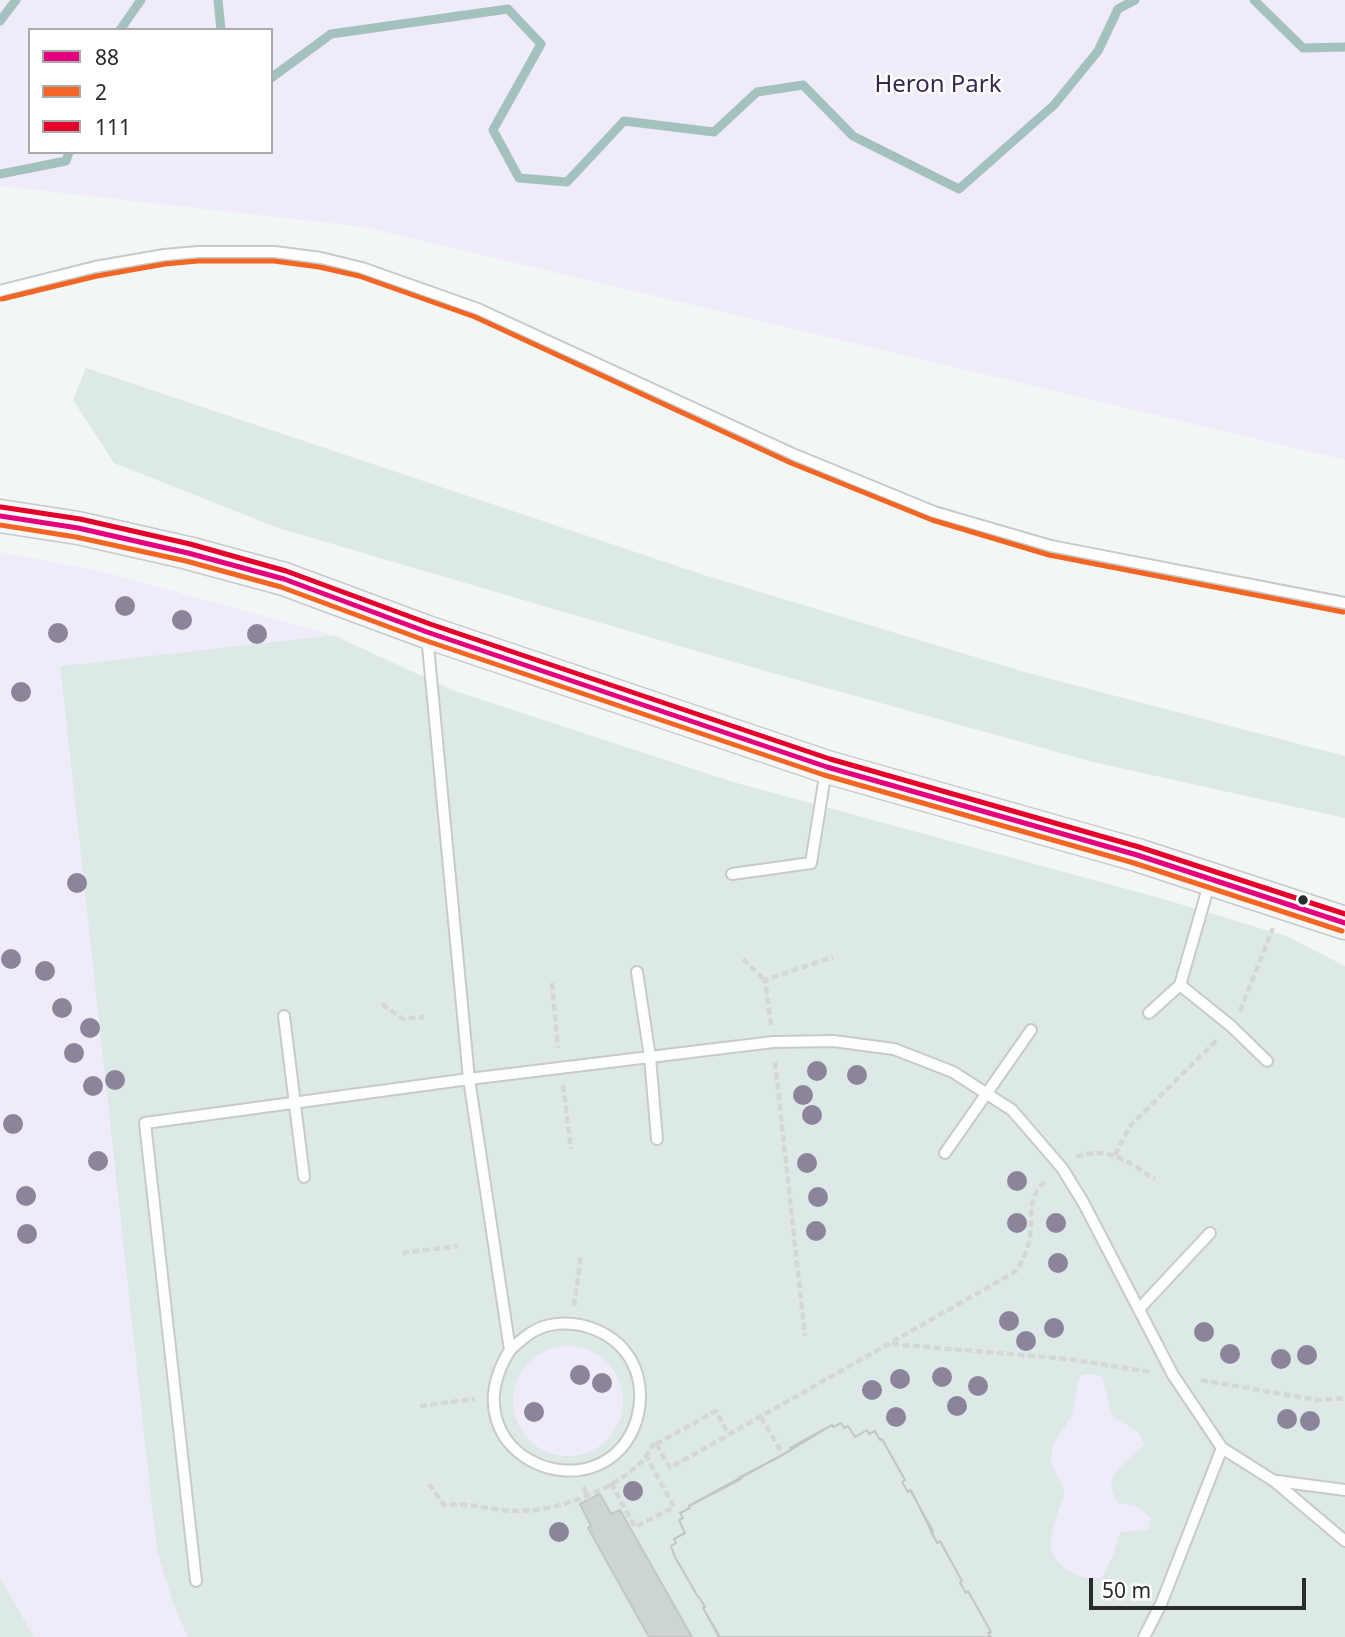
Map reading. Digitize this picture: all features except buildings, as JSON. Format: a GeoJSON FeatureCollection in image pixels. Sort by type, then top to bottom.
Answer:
{"type":"FeatureCollection","features":[{"type":"Feature","properties":{"kind":"main road"},"geometry":{"type":"LineString","coordinates":[[0,516],[78,527],[284,579],[427,632],[827,767],[1137,855],[1345,923]]}},
{"type":"Feature","properties":{"kind":"lane"},"geometry":{"type":"LineString","coordinates":[[0,291],[95,267],[198,252],[275,252],[352,265],[478,309],[795,455],[934,512],[1051,546],[1345,603]]}},
{"type":"Feature","properties":{"kind":"lane"},"geometry":{"type":"LineString","coordinates":[[427,632],[470,1079],[510,1350]]}},
{"type":"Feature","properties":{"kind":"lane"},"geometry":{"type":"LineString","coordinates":[[732,874],[811,863],[827,767]]}},
{"type":"Feature","properties":{"kind":"lane"},"geometry":{"type":"LineString","coordinates":[[1149,1013],[1180,985],[1211,878]]}},
{"type":"Feature","properties":{"kind":"lane"},"geometry":{"type":"LineString","coordinates":[[637,972],[650,1057],[657,1139]]}},
{"type":"Feature","properties":{"kind":"lane"},"geometry":{"type":"LineString","coordinates":[[1180,985],[1231,1026],[1267,1061]]}},
{"type":"Feature","properties":{"kind":"lane"},"geometry":{"type":"LineString","coordinates":[[284,1016],[304,1177]]}},
{"type":"Feature","properties":{"kind":"lane"},"geometry":{"type":"LineString","coordinates":[[945,1153],[1031,1030]]}},
{"type":"Feature","properties":{"kind":"lane"},"geometry":{"type":"LineString","coordinates":[[196,1581],[145,1123],[772,1042],[833,1041],[894,1049],[953,1072],[1012,1110],[1062,1168],[1083,1202],[1173,1375],[1222,1448],[1274,1481],[1345,1541]]}},
{"type":"Feature","properties":{"kind":"lane"},"geometry":{"type":"LineString","coordinates":[[1139,1308],[1210,1233]]}},
{"type":"Feature","properties":{"kind":"lane"},"geometry":{"type":"LineString","coordinates":[[572,1323],[596,1329],[616,1342],[632,1361],[640,1384],[640,1408],[632,1432],[618,1451],[598,1465],[574,1471],[553,1470],[532,1462],[514,1450],[501,1432],[495,1412],[494,1390],[499,1368],[510,1350],[528,1334],[549,1325],[572,1323]]}},
{"type":"Feature","properties":{"kind":"lane"},"geometry":{"type":"LineString","coordinates":[[1144,1637],[1161,1604],[1222,1448]]}},
{"type":"Feature","properties":{"kind":"lane"},"geometry":{"type":"LineString","coordinates":[[1274,1481],[1345,1490]]}},
{"type":"Feature","properties":{"kind":"path"},"geometry":{"type":"LineString","coordinates":[[1115,1155],[1130,1126],[1231,1026],[1276,921]]}},
{"type":"Feature","properties":{"kind":"path"},"geometry":{"type":"LineString","coordinates":[[765,980],[833,957]]}},
{"type":"Feature","properties":{"kind":"path"},"geometry":{"type":"LineString","coordinates":[[743,959],[765,980],[805,1336]]}},
{"type":"Feature","properties":{"kind":"path"},"geometry":{"type":"LineString","coordinates":[[382,1004],[403,1019],[424,1017]]}},
{"type":"Feature","properties":{"kind":"path"},"geometry":{"type":"LineString","coordinates":[[656,1444],[670,1468],[1015,1272],[1025,1257],[1030,1235],[1030,1210],[1038,1187],[1076,1157],[1102,1152],[1115,1155],[1155,1179]]}},
{"type":"Feature","properties":{"kind":"path"},"geometry":{"type":"LineString","coordinates":[[402,1253],[457,1247]]}},
{"type":"Feature","properties":{"kind":"path"},"geometry":{"type":"LineString","coordinates":[[572,1323],[581,1255]]}},
{"type":"Feature","properties":{"kind":"path"},"geometry":{"type":"LineString","coordinates":[[892,1343],[1068,1359],[1317,1400],[1345,1398]]}},
{"type":"Feature","properties":{"kind":"path"},"geometry":{"type":"LineString","coordinates":[[420,1406],[475,1399]]}},
{"type":"Feature","properties":{"kind":"path"},"geometry":{"type":"LineString","coordinates":[[429,1484],[444,1505],[470,1504],[513,1511],[550,1509],[589,1497],[631,1471],[655,1442],[656,1444],[716,1411],[729,1435]]}},
{"type":"Feature","properties":{"kind":"path"},"geometry":{"type":"LineString","coordinates":[[761,1417],[782,1453]]}},
{"type":"Feature","properties":{"kind":"path"},"geometry":{"type":"LineString","coordinates":[[611,1483],[635,1527],[674,1507],[646,1456]]}},
{"type":"Feature","properties":{"kind":"shaded area"},"geometry":{"type":"Polygon","coordinates":[[[86,368],[704,575],[1028,673],[1345,756],[1345,818],[1093,762],[751,667],[278,528],[114,463],[73,400],[86,368]]]}},
{"type":"Feature","properties":{"kind":"shaded area"},"geometry":{"type":"Polygon","coordinates":[[[333,635],[452,690],[733,782],[1160,898],[1286,936],[1345,966],[1345,1637],[166,1637],[60,666],[333,635]]]}},
{"type":"Feature","properties":{"kind":"shaded area"},"geometry":{"type":"Polygon","coordinates":[[[0,1577],[34,1637],[0,1637],[0,1577]]]}},
{"type":"Feature","properties":{"kind":"green space","name":"Heron Park"},"geometry":{"type":"Polygon","coordinates":[[[0,0],[1345,0],[1345,460],[364,227],[0,186],[0,0]]]}},
{"type":"Feature","properties":{"kind":"green space"},"geometry":{"type":"Polygon","coordinates":[[[0,552],[100,571],[333,635],[60,666],[156,1547],[173,1603],[188,1637],[34,1637],[0,1577],[0,552]]]}},
{"type":"Feature","properties":{"kind":"green space"},"geometry":{"type":"Polygon","coordinates":[[[568,1346],[589,1351],[607,1362],[618,1380],[623,1401],[618,1422],[607,1440],[589,1451],[568,1456],[547,1451],[529,1440],[518,1422],[513,1401],[518,1380],[529,1362],[547,1351],[568,1346]]]}},
{"type":"Feature","properties":{"kind":"green space"},"geometry":{"type":"Polygon","coordinates":[[[1082,1375],[1102,1376],[1112,1416],[1138,1432],[1144,1444],[1118,1469],[1112,1483],[1113,1492],[1118,1503],[1135,1505],[1151,1518],[1148,1530],[1120,1532],[1102,1578],[1094,1579],[1068,1570],[1060,1564],[1051,1549],[1055,1522],[1065,1492],[1051,1463],[1053,1445],[1072,1415],[1082,1375]]]}},
{"type":"Feature","properties":{"kind":"waterway"},"geometry":{"type":"LineString","coordinates":[[0,21],[16,0]]}},
{"type":"Feature","properties":{"kind":"waterway"},"geometry":{"type":"LineString","coordinates":[[121,28],[141,0]]}},
{"type":"Feature","properties":{"kind":"waterway"},"geometry":{"type":"LineString","coordinates":[[218,0],[221,28]]}},
{"type":"Feature","properties":{"kind":"waterway"},"geometry":{"type":"LineString","coordinates":[[273,77],[331,34],[508,9],[541,44],[493,130],[519,178],[567,182],[624,121],[714,132],[757,92],[803,85],[853,136],[959,189],[1054,105],[1098,51],[1118,9],[1135,0]]}},
{"type":"Feature","properties":{"kind":"waterway"},"geometry":{"type":"LineString","coordinates":[[1254,0],[1303,48],[1345,47]]}},
{"type":"Feature","properties":{"kind":"waterway"},"geometry":{"type":"LineString","coordinates":[[0,174],[66,161],[68,154]]}},
{"type":"Feature","properties":{"kind":"transit line","name":"2"},"geometry":{"type":"LineString","coordinates":[[2,299],[97,276],[198,261],[274,261],[359,276],[475,317],[791,463],[932,520],[1049,555],[1343,612]]}},
{"type":"Feature","properties":{"kind":"transit line","name":"111"},"geometry":{"type":"LineString","coordinates":[[1,507],[80,519],[190,544],[286,571],[430,624],[830,759],[1139,847],[1345,914]]}},
{"type":"Feature","properties":{"kind":"transit line","name":"88"},"geometry":{"type":"LineString","coordinates":[[0,516],[78,528],[188,553],[284,579],[427,632],[827,767],[1137,855],[1345,923]]}},
{"type":"Feature","properties":{"kind":"transit line","name":"2"},"geometry":{"type":"LineString","coordinates":[[0,525],[76,537],[186,561],[281,587],[424,640],[824,775],[1134,863],[1342,931]]}}]}
